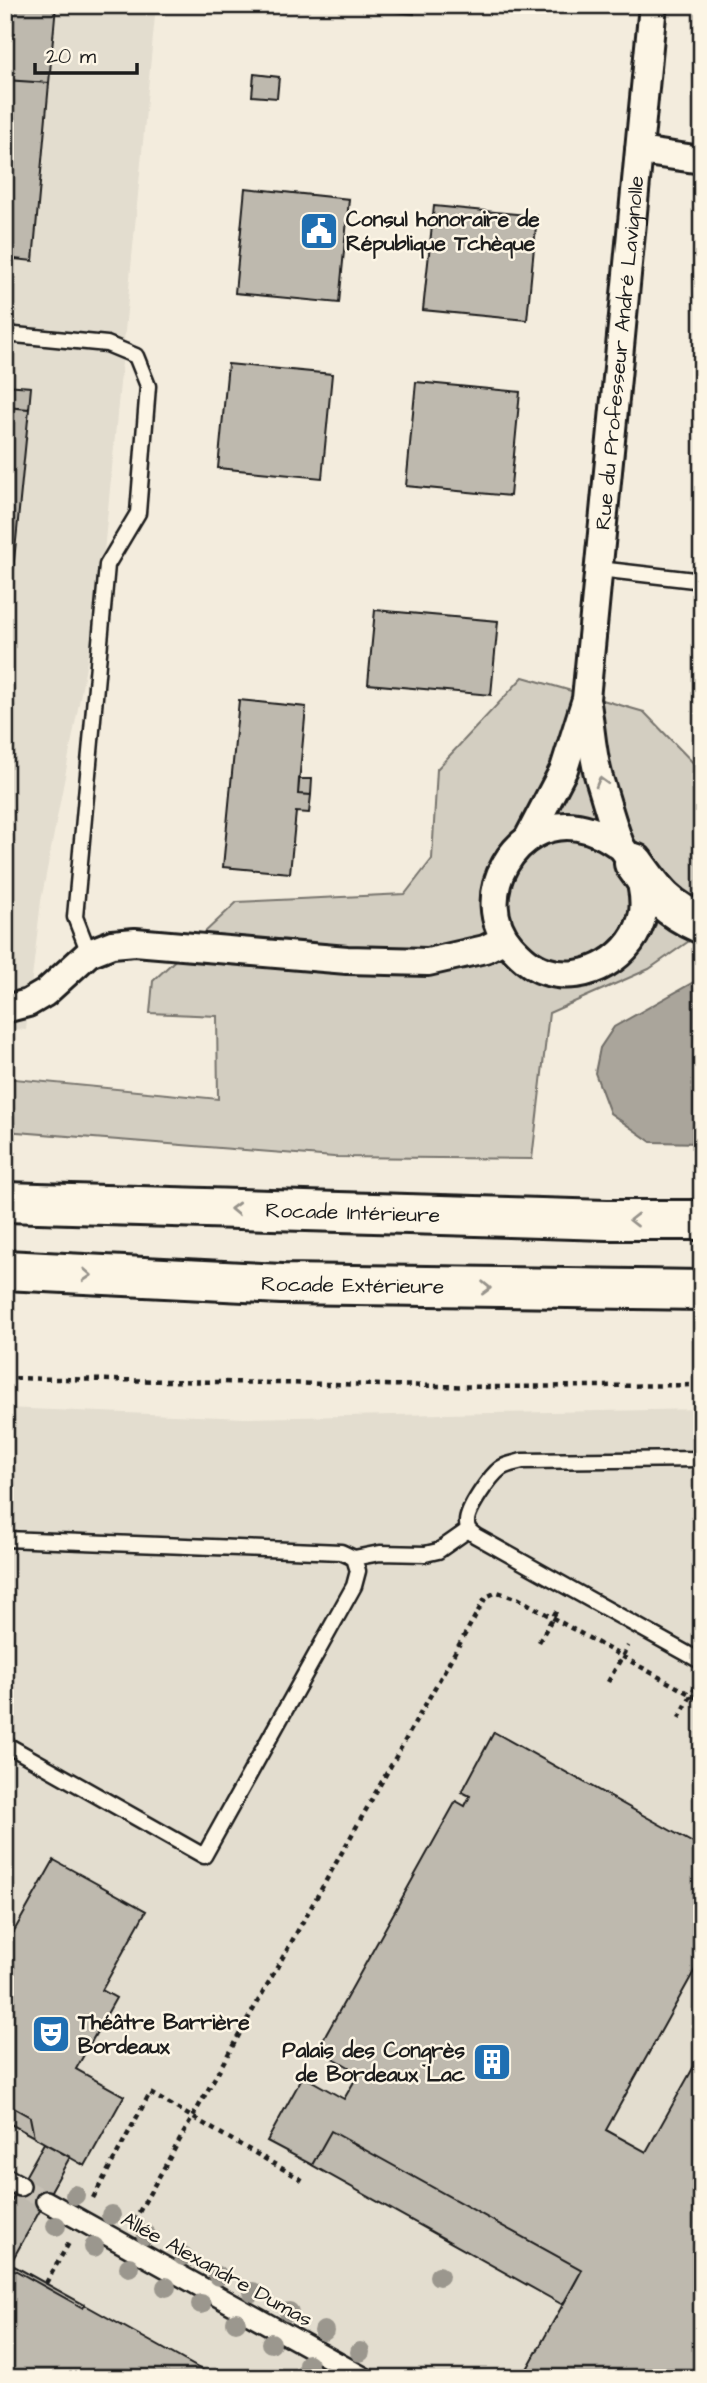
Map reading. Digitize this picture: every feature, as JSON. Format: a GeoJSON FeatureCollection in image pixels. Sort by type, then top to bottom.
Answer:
{"type":"FeatureCollection","features":[{"type":"Feature","properties":{"kind":"highway"},"geometry":{"type":"LineString","coordinates":[[627,855],[658,897],[678,914],[702,924]]}},
{"type":"Feature","properties":{"kind":"highway","name":"Rocade Intérieure"},"geometry":{"type":"LineString","coordinates":[[13,1201],[607,1220],[702,1220]]}},
{"type":"Feature","properties":{"kind":"highway","name":"Rocade Extérieure"},"geometry":{"type":"LineString","coordinates":[[10,1270],[282,1284],[702,1290]]}},
{"type":"Feature","properties":{"kind":"street","name":"Rue du Professeur André Lavignolle"},"geometry":{"type":"LineString","coordinates":[[528,838],[564,769],[586,699],[653,5]]}},
{"type":"Feature","properties":{"kind":"street"},"geometry":{"type":"LineString","coordinates":[[639,151],[702,160]]}},
{"type":"Feature","properties":{"kind":"street","name":"Rue du Professeur André Lavignolle"},"geometry":{"type":"LineString","coordinates":[[586,699],[598,774],[627,855]]}},
{"type":"Feature","properties":{"kind":"street"},"geometry":{"type":"LineString","coordinates":[[576,826],[600,832],[627,855],[642,887],[643,913],[634,937],[617,957],[595,970],[570,975],[545,971],[522,959],[505,939],[496,919],[494,896],[499,873],[511,853],[528,838],[551,828],[576,826]]}},
{"type":"Feature","properties":{"kind":"street"},"geometry":{"type":"LineString","coordinates":[[5,1009],[28,1003],[45,993],[89,953],[112,944],[135,942],[347,960],[428,962],[485,949],[505,939]]}},
{"type":"Feature","properties":{"kind":"street","name":"Allée Alexandre Dumas"},"geometry":{"type":"LineString","coordinates":[[46,2201],[365,2378]]}},
{"type":"Feature","properties":{"kind":"lane"},"geometry":{"type":"LineString","coordinates":[[5,334],[107,344],[136,356],[148,386],[138,513],[107,565],[75,917],[89,953]]}},
{"type":"Feature","properties":{"kind":"lane"},"geometry":{"type":"LineString","coordinates":[[599,569],[699,580]]}},
{"type":"Feature","properties":{"kind":"lane"},"geometry":{"type":"LineString","coordinates":[[468,1530],[468,1517],[488,1481],[502,1467],[523,1461],[702,1459]]}},
{"type":"Feature","properties":{"kind":"lane"},"geometry":{"type":"LineString","coordinates":[[5,1539],[341,1552],[354,1558],[380,1553],[425,1554],[438,1550],[468,1530]]}},
{"type":"Feature","properties":{"kind":"lane"},"geometry":{"type":"LineString","coordinates":[[468,1530],[702,1662]]}},
{"type":"Feature","properties":{"kind":"lane"},"geometry":{"type":"LineString","coordinates":[[5,1753],[9,1746],[204,1856],[355,1586],[358,1571],[354,1558]]}},
{"type":"Feature","properties":{"kind":"path"},"geometry":{"type":"LineString","coordinates":[[5,1378],[491,1387],[702,1385]]}},
{"type":"Feature","properties":{"kind":"path"},"geometry":{"type":"LineString","coordinates":[[539,1642],[569,1589]]}},
{"type":"Feature","properties":{"kind":"path"},"geometry":{"type":"LineString","coordinates":[[122,2243],[486,1597],[497,1592],[519,1599],[702,1701]]}},
{"type":"Feature","properties":{"kind":"path"},"geometry":{"type":"LineString","coordinates":[[608,1682],[638,1627]]}},
{"type":"Feature","properties":{"kind":"path"},"geometry":{"type":"LineString","coordinates":[[679,1718],[702,1676]]}},
{"type":"Feature","properties":{"kind":"path"},"geometry":{"type":"LineString","coordinates":[[46,2283],[150,2093],[304,2181]]}},
{"type":"Feature","properties":{"kind":"shaded area"},"geometry":{"type":"Polygon","coordinates":[[[5,5],[156,5],[100,594],[41,901],[26,1030],[5,1028],[5,5]]]}},
{"type":"Feature","properties":{"kind":"shaded area"},"geometry":{"type":"Polygon","coordinates":[[[523,677],[644,712],[702,772],[702,932],[649,969],[549,1013],[532,1159],[334,1157],[5,1131],[5,1078],[218,1099],[217,1016],[150,1013],[153,981],[237,902],[405,894],[432,859],[437,769],[523,677]]]}},
{"type":"Feature","properties":{"kind":"shaded area"},"geometry":{"type":"Polygon","coordinates":[[[702,981],[702,1143],[651,1142],[610,1113],[595,1073],[600,1048],[614,1027],[692,983],[702,981]]]}},
{"type":"Feature","properties":{"kind":"shaded area"},"geometry":{"type":"Polygon","coordinates":[[[5,1408],[245,1418],[702,1409],[702,2378],[5,2378],[5,1408]]]}},
{"type":"Feature","properties":{"kind":"building"},"geometry":{"type":"Polygon","coordinates":[[[5,5],[56,5],[49,83],[5,80],[5,5]]]}},
{"type":"Feature","properties":{"kind":"building"},"geometry":{"type":"Polygon","coordinates":[[[325,5],[414,5],[414,14],[325,5]]]}},
{"type":"Feature","properties":{"kind":"building"},"geometry":{"type":"Polygon","coordinates":[[[254,74],[279,77],[277,98],[252,96],[254,74]]]}},
{"type":"Feature","properties":{"kind":"building"},"geometry":{"type":"Polygon","coordinates":[[[5,80],[49,83],[33,261],[5,258],[5,80]]]}},
{"type":"Feature","properties":{"kind":"building"},"geometry":{"type":"Polygon","coordinates":[[[245,188],[349,199],[339,303],[235,293],[245,188]]]}},
{"type":"Feature","properties":{"kind":"building"},"geometry":{"type":"Polygon","coordinates":[[[434,206],[537,216],[527,320],[423,310],[434,206]]]}},
{"type":"Feature","properties":{"kind":"building"},"geometry":{"type":"Polygon","coordinates":[[[228,364],[332,374],[322,478],[218,468],[228,364]]]}},
{"type":"Feature","properties":{"kind":"building"},"geometry":{"type":"Polygon","coordinates":[[[416,382],[520,392],[510,496],[406,486],[416,382]]]}},
{"type":"Feature","properties":{"kind":"building"},"geometry":{"type":"Polygon","coordinates":[[[5,385],[31,387],[29,409],[5,407],[5,385]]]}},
{"type":"Feature","properties":{"kind":"building"},"geometry":{"type":"Polygon","coordinates":[[[5,407],[29,409],[5,652],[5,407]]]}},
{"type":"Feature","properties":{"kind":"building"},"geometry":{"type":"Polygon","coordinates":[[[375,610],[498,621],[491,695],[368,684],[375,610]]]}},
{"type":"Feature","properties":{"kind":"building"},"geometry":{"type":"Polygon","coordinates":[[[239,700],[306,707],[298,794],[311,795],[309,813],[296,812],[290,873],[223,867],[239,700]]]}},
{"type":"Feature","properties":{"kind":"building"},"geometry":{"type":"Polygon","coordinates":[[[299,779],[312,779],[311,795],[298,794],[299,779]]]}},
{"type":"Feature","properties":{"kind":"building","name":"Palais des Congrès de Bordeaux Lac"},"geometry":{"type":"Polygon","coordinates":[[[494,1732],[702,1848],[702,1957],[606,2130],[646,2152],[702,2052],[702,2378],[522,2378],[582,2270],[331,2131],[312,2165],[267,2141],[303,2076],[344,2099],[359,2073],[318,2049],[456,1801],[465,1806],[470,1796],[462,1792],[494,1732]]]}},
{"type":"Feature","properties":{"kind":"building","name":"Théâtre Barrière Bordeaux"},"geometry":{"type":"Polygon","coordinates":[[[54,1860],[146,1911],[102,1990],[116,1998],[76,2069],[124,2096],[85,2166],[34,2137],[30,2117],[5,2103],[5,1938],[9,1940],[54,1860]]]}},
{"type":"Feature","properties":{"kind":"building"},"geometry":{"type":"Polygon","coordinates":[[[5,2103],[30,2117],[34,2137],[5,2121],[5,2103]]]}},
{"type":"Feature","properties":{"kind":"building"},"geometry":{"type":"Polygon","coordinates":[[[331,2131],[582,2270],[563,2305],[312,2165],[331,2131]]]}},
{"type":"Feature","properties":{"kind":"building"},"geometry":{"type":"Polygon","coordinates":[[[44,2143],[70,2157],[10,2264],[5,2261],[5,2213],[44,2143]]]}},
{"type":"Feature","properties":{"kind":"building"},"geometry":{"type":"Polygon","coordinates":[[[5,2261],[85,2305],[83,2308],[13,2269],[5,2283],[5,2261]]]}},
{"type":"Feature","properties":{"kind":"building"},"geometry":{"type":"Polygon","coordinates":[[[13,2269],[83,2308],[85,2305],[216,2378],[5,2378],[5,2283],[13,2269]]]}},
{"type":"Feature","properties":{"kind":"tunnel"},"geometry":{"type":"LineString","coordinates":[[20,2186],[46,2201]]}},
{"type":"Feature","properties":{"kind":"place","name":"Consul honoraire de République Tchèque"},"geometry":{"type":"Point","coordinates":[319,231]}},
{"type":"Feature","properties":{"kind":"place","name":"Théâtre Barrière Bordeaux"},"geometry":{"type":"Point","coordinates":[51,2034]}},
{"type":"Feature","properties":{"kind":"place","name":"Palais des Congrès de Bordeaux Lac"},"geometry":{"type":"Point","coordinates":[492,2062]}}]}
